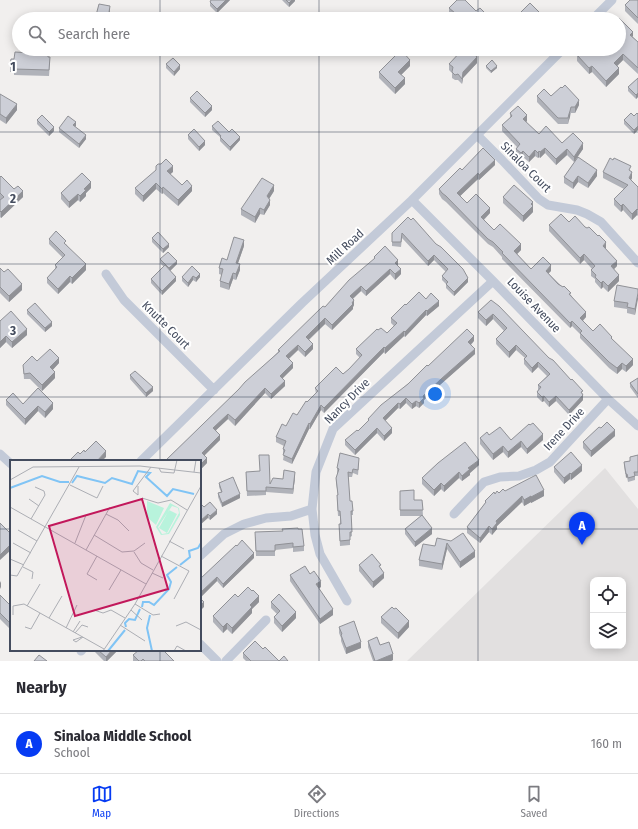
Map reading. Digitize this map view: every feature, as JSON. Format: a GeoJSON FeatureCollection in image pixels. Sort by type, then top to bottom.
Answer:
{"type":"FeatureCollection","features":[{"type":"Feature","properties":{"kind":"street"},"geometry":{"type":"LineString","coordinates":[[600,12],[612,0]]}},
{"type":"Feature","properties":{"kind":"street","name":"Mill Road"},"geometry":{"type":"LineString","coordinates":[[142,460],[302,303],[412,200],[556,56]]}},
{"type":"Feature","properties":{"kind":"street","name":"Sinaloa Court"},"geometry":{"type":"LineString","coordinates":[[477,135],[539,199],[548,205],[577,210],[588,214],[601,222],[638,263]]}},
{"type":"Feature","properties":{"kind":"street","name":"Louise Avenue"},"geometry":{"type":"LineString","coordinates":[[412,200],[608,399],[638,426]]}},
{"type":"Feature","properties":{"kind":"street","name":"Knutte Court"},"geometry":{"type":"LineString","coordinates":[[106,274],[124,300],[214,390]]}},
{"type":"Feature","properties":{"kind":"street","name":"Nancy Drive"},"geometry":{"type":"LineString","coordinates":[[347,601],[320,554],[315,535],[312,509],[316,472],[333,429],[493,281]]}},
{"type":"Feature","properties":{"kind":"street","name":"Irene Drive"},"geometry":{"type":"LineString","coordinates":[[454,514],[484,482],[500,477],[519,476],[536,470],[550,462],[608,399]]}},
{"type":"Feature","properties":{"kind":"street"},"geometry":{"type":"LineString","coordinates":[[0,454],[10,463]]}},
{"type":"Feature","properties":{"kind":"street"},"geometry":{"type":"LineString","coordinates":[[201,555],[224,534],[244,524],[266,518],[291,516],[312,509]]}},
{"type":"Feature","properties":{"kind":"street"},"geometry":{"type":"LineString","coordinates":[[226,661],[266,620]]}},
{"type":"Feature","properties":{"kind":"street"},"geometry":{"type":"LineString","coordinates":[[201,645],[217,661]]}},
{"type":"Feature","properties":{"kind":"shaded area"},"geometry":{"type":"Polygon","coordinates":[[[605,468],[638,509],[638,661],[407,661],[605,468]]]}},
{"type":"Feature","properties":{"kind":"building"},"geometry":{"type":"Polygon","coordinates":[[[211,0],[226,0],[217,9],[210,2],[211,0]]]}},
{"type":"Feature","properties":{"kind":"building"},"geometry":{"type":"Polygon","coordinates":[[[457,0],[465,0],[476,11],[480,8],[484,12],[454,12],[449,8],[457,0]]]}},
{"type":"Feature","properties":{"kind":"building"},"geometry":{"type":"Polygon","coordinates":[[[630,0],[638,0],[638,18],[625,5],[630,0]]]}},
{"type":"Feature","properties":{"kind":"building"},"geometry":{"type":"Polygon","coordinates":[[[530,3],[539,12],[521,12],[530,3]]]}},
{"type":"Feature","properties":{"kind":"building"},"geometry":{"type":"Polygon","coordinates":[[[99,4],[110,6],[109,12],[97,12],[99,4]]]}},
{"type":"Feature","properties":{"kind":"building"},"geometry":{"type":"Polygon","coordinates":[[[626,25],[633,32],[630,35],[638,42],[638,68],[625,56],[626,25]]]}},
{"type":"Feature","properties":{"kind":"building"},"geometry":{"type":"Polygon","coordinates":[[[14,56],[48,56],[50,57],[49,70],[14,69],[14,66],[10,66],[11,59],[14,59],[14,56]]]}},
{"type":"Feature","properties":{"kind":"building"},"geometry":{"type":"Polygon","coordinates":[[[395,56],[406,56],[410,60],[398,72],[405,78],[395,88],[379,72],[395,56]]]}},
{"type":"Feature","properties":{"kind":"building"},"geometry":{"type":"Polygon","coordinates":[[[456,56],[477,57],[463,72],[462,79],[458,74],[455,75],[452,72],[453,67],[449,64],[456,56]]]}},
{"type":"Feature","properties":{"kind":"building"},"geometry":{"type":"Polygon","coordinates":[[[578,56],[621,56],[614,63],[619,68],[606,81],[592,66],[589,68],[578,56]]]}},
{"type":"Feature","properties":{"kind":"building"},"geometry":{"type":"Polygon","coordinates":[[[173,58],[180,65],[174,72],[166,64],[173,58]]]}},
{"type":"Feature","properties":{"kind":"building"},"geometry":{"type":"Polygon","coordinates":[[[492,60],[497,66],[491,71],[486,66],[492,60]]]}},
{"type":"Feature","properties":{"kind":"building"},"geometry":{"type":"Polygon","coordinates":[[[638,78],[638,93],[636,95],[628,87],[638,78]]]}},
{"type":"Feature","properties":{"kind":"building"},"geometry":{"type":"Polygon","coordinates":[[[565,85],[579,100],[575,107],[571,107],[568,118],[558,118],[537,96],[544,89],[551,96],[565,85]]]}},
{"type":"Feature","properties":{"kind":"building"},"geometry":{"type":"Polygon","coordinates":[[[197,91],[212,106],[205,113],[190,98],[197,91]]]}},
{"type":"Feature","properties":{"kind":"building"},"geometry":{"type":"Polygon","coordinates":[[[0,94],[17,104],[6,118],[0,114],[0,94]]]}},
{"type":"Feature","properties":{"kind":"building"},"geometry":{"type":"Polygon","coordinates":[[[518,106],[527,115],[523,119],[539,134],[546,126],[562,143],[573,133],[583,143],[574,157],[567,149],[556,159],[545,148],[538,153],[535,150],[529,157],[523,151],[521,153],[516,149],[520,144],[502,125],[512,116],[510,113],[518,106]]]}},
{"type":"Feature","properties":{"kind":"building"},"geometry":{"type":"Polygon","coordinates":[[[631,113],[634,116],[637,113],[638,114],[638,126],[634,130],[624,120],[631,113]]]}},
{"type":"Feature","properties":{"kind":"building"},"geometry":{"type":"Polygon","coordinates":[[[42,115],[54,127],[49,132],[37,120],[42,115]]]}},
{"type":"Feature","properties":{"kind":"building"},"geometry":{"type":"Polygon","coordinates":[[[68,116],[76,122],[73,125],[86,135],[79,144],[59,128],[68,116]]]}},
{"type":"Feature","properties":{"kind":"building"},"geometry":{"type":"Polygon","coordinates":[[[218,121],[229,132],[232,129],[240,137],[230,147],[212,126],[218,121]]]}},
{"type":"Feature","properties":{"kind":"building"},"geometry":{"type":"Polygon","coordinates":[[[194,129],[205,141],[199,147],[188,135],[194,129]]]}},
{"type":"Feature","properties":{"kind":"building"},"geometry":{"type":"Polygon","coordinates":[[[483,148],[495,160],[479,175],[478,173],[457,193],[467,203],[476,194],[490,208],[481,217],[494,230],[500,224],[521,244],[514,251],[531,269],[543,257],[551,265],[546,271],[558,284],[563,287],[564,286],[571,293],[569,294],[586,312],[580,318],[593,331],[600,324],[612,337],[611,338],[633,359],[626,366],[622,363],[617,368],[609,362],[580,333],[582,331],[572,321],[570,323],[502,253],[503,252],[488,239],[439,189],[460,168],[462,170],[483,148]]]}},
{"type":"Feature","properties":{"kind":"building"},"geometry":{"type":"Polygon","coordinates":[[[578,157],[597,170],[588,183],[578,176],[573,183],[564,177],[578,157]]]}},
{"type":"Feature","properties":{"kind":"building"},"geometry":{"type":"Polygon","coordinates":[[[610,158],[613,160],[614,158],[631,166],[629,170],[632,172],[629,178],[638,187],[638,210],[637,209],[632,214],[623,204],[621,206],[614,199],[628,185],[603,172],[610,158]]]}},
{"type":"Feature","properties":{"kind":"building"},"geometry":{"type":"Polygon","coordinates":[[[166,159],[173,166],[167,171],[182,185],[187,180],[192,186],[178,200],[156,183],[143,196],[135,188],[156,170],[156,166],[158,164],[161,164],[166,159]]]}},
{"type":"Feature","properties":{"kind":"building"},"geometry":{"type":"Polygon","coordinates":[[[82,173],[91,182],[80,196],[78,194],[69,202],[61,193],[82,173]]]}},
{"type":"Feature","properties":{"kind":"building"},"geometry":{"type":"Polygon","coordinates":[[[1,176],[14,189],[18,186],[23,191],[1,212],[0,200],[4,197],[0,193],[1,176]]]}},
{"type":"Feature","properties":{"kind":"building"},"geometry":{"type":"Polygon","coordinates":[[[262,178],[274,185],[267,196],[270,200],[264,210],[260,208],[255,217],[241,209],[262,178]]]}},
{"type":"Feature","properties":{"kind":"building"},"geometry":{"type":"Polygon","coordinates":[[[514,185],[533,202],[531,204],[533,206],[523,216],[503,197],[514,185]]]}},
{"type":"Feature","properties":{"kind":"building"},"geometry":{"type":"Polygon","coordinates":[[[561,214],[569,222],[575,216],[585,227],[589,227],[606,242],[603,246],[617,261],[611,266],[619,275],[608,286],[603,281],[601,283],[595,277],[596,275],[591,270],[595,266],[584,254],[580,258],[549,225],[561,214]]]}},
{"type":"Feature","properties":{"kind":"building"},"geometry":{"type":"Polygon","coordinates":[[[408,217],[411,220],[413,218],[436,244],[463,269],[468,278],[454,292],[446,284],[448,282],[442,276],[448,269],[434,255],[428,261],[402,233],[401,242],[392,242],[392,233],[408,217]]]}},
{"type":"Feature","properties":{"kind":"building"},"geometry":{"type":"Polygon","coordinates":[[[56,231],[66,241],[64,243],[86,264],[72,278],[70,276],[58,289],[47,278],[57,267],[55,265],[65,255],[49,239],[56,231]]]}},
{"type":"Feature","properties":{"kind":"building"},"geometry":{"type":"Polygon","coordinates":[[[158,232],[169,244],[163,249],[152,238],[158,232]]]}},
{"type":"Feature","properties":{"kind":"building"},"geometry":{"type":"Polygon","coordinates":[[[234,237],[244,240],[236,263],[240,264],[236,274],[233,273],[229,284],[220,281],[223,269],[219,268],[222,258],[227,260],[234,237]]]}},
{"type":"Feature","properties":{"kind":"building"},"geometry":{"type":"Polygon","coordinates":[[[385,246],[398,260],[395,263],[401,269],[395,274],[390,269],[366,291],[361,286],[350,296],[354,300],[352,303],[353,304],[332,325],[325,318],[306,337],[313,344],[305,352],[298,345],[286,356],[293,363],[280,376],[285,381],[271,394],[265,388],[235,420],[228,414],[213,428],[220,435],[202,453],[207,458],[201,464],[201,460],[166,460],[245,382],[280,351],[278,350],[323,306],[325,307],[349,280],[375,258],[374,257],[385,246]]]}},
{"type":"Feature","properties":{"kind":"building"},"geometry":{"type":"Polygon","coordinates":[[[168,252],[177,261],[169,268],[160,259],[168,252]]]}},
{"type":"Feature","properties":{"kind":"building"},"geometry":{"type":"Polygon","coordinates":[[[165,265],[176,277],[162,291],[151,279],[165,265]]]}},
{"type":"Feature","properties":{"kind":"building"},"geometry":{"type":"Polygon","coordinates":[[[192,266],[200,274],[196,278],[193,276],[188,283],[182,277],[192,266]]]}},
{"type":"Feature","properties":{"kind":"building"},"geometry":{"type":"Polygon","coordinates":[[[0,268],[4,272],[8,269],[22,284],[9,296],[0,287],[0,268]]]}},
{"type":"Feature","properties":{"kind":"building"},"geometry":{"type":"Polygon","coordinates":[[[617,285],[638,289],[635,309],[627,307],[628,303],[614,301],[617,285]]]}},
{"type":"Feature","properties":{"kind":"building"},"geometry":{"type":"Polygon","coordinates":[[[419,292],[426,299],[431,293],[439,301],[427,311],[426,310],[405,332],[404,331],[385,348],[384,347],[324,408],[321,405],[310,424],[309,423],[292,459],[283,455],[285,450],[283,449],[286,441],[276,437],[282,424],[286,426],[293,413],[297,415],[306,401],[307,402],[318,391],[315,388],[336,367],[343,374],[349,369],[362,355],[356,349],[377,329],[378,330],[381,328],[387,333],[397,323],[391,318],[419,292]]]}},
{"type":"Feature","properties":{"kind":"building"},"geometry":{"type":"Polygon","coordinates":[[[491,300],[499,306],[583,391],[581,392],[583,395],[569,410],[556,396],[549,402],[544,396],[542,397],[537,392],[541,387],[538,385],[550,374],[538,362],[532,368],[524,359],[527,356],[516,345],[509,352],[496,339],[507,328],[493,314],[486,320],[478,312],[491,300]]]}},
{"type":"Feature","properties":{"kind":"building"},"geometry":{"type":"Polygon","coordinates":[[[35,303],[52,322],[45,328],[27,310],[35,303]]]}},
{"type":"Feature","properties":{"kind":"building"},"geometry":{"type":"Polygon","coordinates":[[[11,311],[27,329],[12,342],[6,336],[0,342],[0,321],[11,311]]]}},
{"type":"Feature","properties":{"kind":"building"},"geometry":{"type":"Polygon","coordinates":[[[467,329],[474,336],[468,342],[475,349],[423,396],[424,398],[419,403],[416,401],[412,404],[406,398],[400,404],[398,403],[383,418],[392,428],[384,436],[377,428],[355,450],[345,440],[357,430],[358,431],[381,405],[408,384],[467,329]]]}},
{"type":"Feature","properties":{"kind":"building"},"geometry":{"type":"Polygon","coordinates":[[[50,349],[59,358],[50,367],[55,372],[42,385],[30,373],[24,374],[23,365],[32,356],[37,361],[50,349]]]}},
{"type":"Feature","properties":{"kind":"building"},"geometry":{"type":"Polygon","coordinates":[[[135,371],[153,387],[146,393],[130,375],[135,371]]]}},
{"type":"Feature","properties":{"kind":"building"},"geometry":{"type":"Polygon","coordinates":[[[638,378],[638,394],[630,383],[638,378]]]}},
{"type":"Feature","properties":{"kind":"building"},"geometry":{"type":"Polygon","coordinates":[[[38,388],[53,403],[45,412],[38,406],[25,419],[6,400],[13,393],[23,404],[38,388]]]}},
{"type":"Feature","properties":{"kind":"building"},"geometry":{"type":"Polygon","coordinates":[[[607,422],[615,430],[591,451],[583,442],[599,427],[601,428],[607,422]]]}},
{"type":"Feature","properties":{"kind":"building"},"geometry":{"type":"Polygon","coordinates":[[[533,423],[543,434],[527,449],[521,441],[508,452],[503,446],[493,454],[480,438],[487,432],[489,435],[500,427],[511,440],[529,424],[530,425],[533,423]]]}},
{"type":"Feature","properties":{"kind":"building"},"geometry":{"type":"Polygon","coordinates":[[[96,441],[106,451],[98,460],[70,460],[78,452],[80,454],[84,450],[85,452],[96,441]]]}},
{"type":"Feature","properties":{"kind":"building"},"geometry":{"type":"Polygon","coordinates":[[[465,442],[479,460],[468,468],[470,469],[462,476],[459,472],[444,486],[441,483],[434,490],[422,478],[438,463],[465,442]]]}},
{"type":"Feature","properties":{"kind":"building"},"geometry":{"type":"Polygon","coordinates":[[[571,452],[582,465],[564,478],[554,467],[571,452]]]}},
{"type":"Feature","properties":{"kind":"building"},"geometry":{"type":"Polygon","coordinates":[[[340,453],[359,458],[358,470],[353,469],[352,473],[348,472],[350,501],[352,501],[353,511],[351,511],[352,532],[350,532],[350,540],[340,541],[339,524],[341,524],[340,511],[338,511],[336,478],[339,469],[337,468],[340,453]]]}},
{"type":"Feature","properties":{"kind":"building"},"geometry":{"type":"Polygon","coordinates":[[[259,455],[269,455],[270,484],[273,478],[283,479],[284,470],[295,472],[293,489],[266,487],[266,491],[247,491],[246,472],[260,471],[259,455]]]}},
{"type":"Feature","properties":{"kind":"building"},"geometry":{"type":"Polygon","coordinates":[[[638,455],[638,472],[634,472],[635,476],[628,478],[624,462],[630,461],[630,457],[638,455]]]}},
{"type":"Feature","properties":{"kind":"building"},"geometry":{"type":"Polygon","coordinates":[[[536,475],[544,490],[524,500],[522,496],[496,521],[497,523],[492,529],[489,526],[480,538],[467,527],[486,502],[485,501],[494,492],[495,494],[497,491],[499,493],[503,489],[505,491],[536,475]]]}},
{"type":"Feature","properties":{"kind":"building"},"geometry":{"type":"Polygon","coordinates":[[[233,477],[240,494],[222,503],[218,493],[222,492],[219,483],[233,477]]]}},
{"type":"Feature","properties":{"kind":"building"},"geometry":{"type":"Polygon","coordinates":[[[414,490],[414,500],[422,500],[423,510],[400,510],[400,491],[414,490]]]}},
{"type":"Feature","properties":{"kind":"building"},"geometry":{"type":"Polygon","coordinates":[[[210,502],[217,510],[210,516],[208,514],[201,520],[201,504],[204,507],[210,502]]]}},
{"type":"Feature","properties":{"kind":"building"},"geometry":{"type":"Polygon","coordinates":[[[422,515],[432,528],[415,542],[405,529],[422,515]]]}},
{"type":"Feature","properties":{"kind":"building"},"geometry":{"type":"Polygon","coordinates":[[[0,523],[10,533],[10,545],[0,555],[0,523]]]}},
{"type":"Feature","properties":{"kind":"building"},"geometry":{"type":"Polygon","coordinates":[[[282,529],[302,529],[304,546],[293,547],[293,543],[275,545],[275,551],[256,551],[255,532],[283,531],[282,529]]]}},
{"type":"Feature","properties":{"kind":"building"},"geometry":{"type":"Polygon","coordinates":[[[463,533],[475,551],[460,562],[447,543],[442,564],[419,560],[423,544],[435,546],[437,538],[451,541],[463,533]]]}},
{"type":"Feature","properties":{"kind":"building"},"geometry":{"type":"Polygon","coordinates":[[[242,540],[254,553],[223,584],[217,577],[201,592],[201,578],[236,545],[237,546],[242,540]]]}},
{"type":"Feature","properties":{"kind":"building"},"geometry":{"type":"Polygon","coordinates":[[[372,554],[381,565],[379,566],[384,573],[373,582],[359,565],[372,554]]]}},
{"type":"Feature","properties":{"kind":"building"},"geometry":{"type":"Polygon","coordinates":[[[305,566],[310,574],[314,571],[321,581],[316,584],[333,609],[320,619],[290,575],[305,566]]]}},
{"type":"Feature","properties":{"kind":"building"},"geometry":{"type":"Polygon","coordinates":[[[248,587],[259,596],[250,605],[252,607],[232,628],[227,623],[223,627],[213,616],[235,594],[238,597],[248,587]]]}},
{"type":"Feature","properties":{"kind":"building"},"geometry":{"type":"Polygon","coordinates":[[[279,594],[296,612],[282,626],[274,617],[280,611],[271,602],[279,594]]]}},
{"type":"Feature","properties":{"kind":"building"},"geometry":{"type":"Polygon","coordinates":[[[0,595],[10,604],[10,623],[0,613],[0,595]]]}},
{"type":"Feature","properties":{"kind":"building"},"geometry":{"type":"Polygon","coordinates":[[[392,607],[394,609],[396,608],[409,621],[398,633],[381,617],[392,607]]]}},
{"type":"Feature","properties":{"kind":"building"},"geometry":{"type":"Polygon","coordinates":[[[354,621],[361,642],[346,648],[339,627],[354,621]]]}},
{"type":"Feature","properties":{"kind":"building"},"geometry":{"type":"Polygon","coordinates":[[[377,637],[380,645],[389,642],[393,654],[375,661],[368,641],[377,637]]]}},
{"type":"Feature","properties":{"kind":"building"},"geometry":{"type":"Polygon","coordinates":[[[255,641],[263,649],[265,647],[279,661],[251,661],[243,653],[255,641]]]}},
{"type":"Feature","properties":{"kind":"building"},"geometry":{"type":"Polygon","coordinates":[[[99,651],[111,651],[106,657],[99,651]]]}},
{"type":"Feature","properties":{"kind":"building"},"geometry":{"type":"Polygon","coordinates":[[[138,651],[164,651],[174,661],[145,661],[143,659],[139,661],[133,655],[138,651]]]}},
{"type":"Feature","properties":{"kind":"building"},"geometry":{"type":"Polygon","coordinates":[[[39,655],[47,661],[34,661],[39,655]]]}},
{"type":"Feature","properties":{"kind":"building"},"geometry":{"type":"Polygon","coordinates":[[[284,656],[288,661],[279,661],[284,656]]]}},
{"type":"Feature","properties":{"kind":"place","name":"Sinaloa Middle School"},"geometry":{"type":"Point","coordinates":[582,545]}}]}
